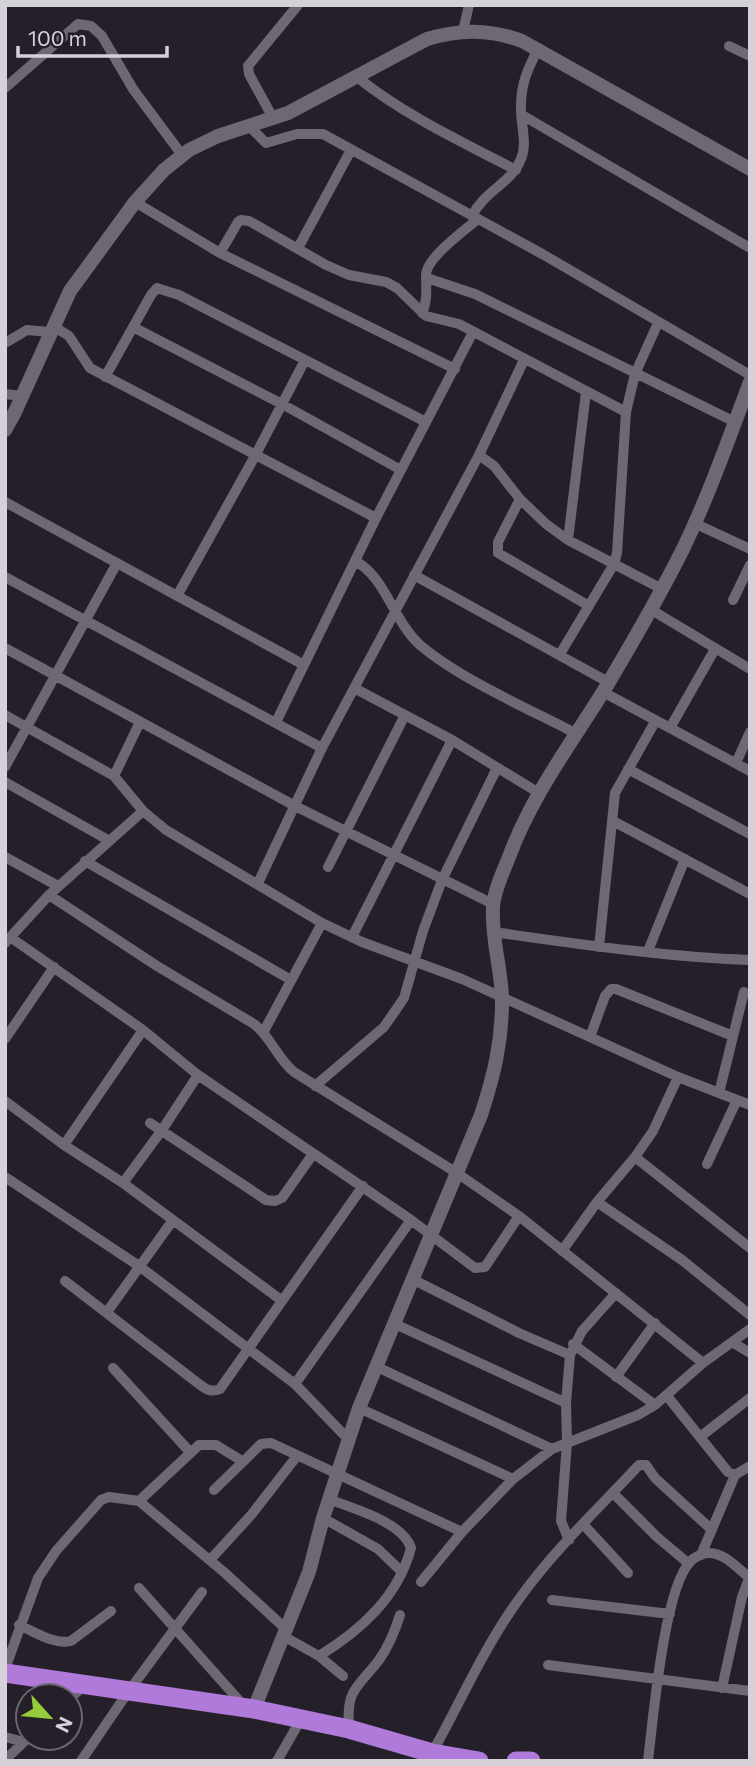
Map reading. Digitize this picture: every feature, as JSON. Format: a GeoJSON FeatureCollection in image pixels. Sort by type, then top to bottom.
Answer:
{"type":"FeatureCollection","features":[{"type":"Feature","properties":{"kind":"highway"},"geometry":{"type":"LineString","coordinates":[[5,1671],[43,1682]]}},
{"type":"Feature","properties":{"kind":"highway"},"geometry":{"type":"LineString","coordinates":[[84,1692],[128,1692],[250,1709],[349,1729],[432,1753],[475,1760]]}},
{"type":"Feature","properties":{"kind":"highway"},"geometry":{"type":"LineString","coordinates":[[516,1761],[531,1761]]}},
{"type":"Feature","properties":{"kind":"street"},"geometry":{"type":"LineString","coordinates":[[273,118],[249,74],[248,66],[298,5]]}},
{"type":"Feature","properties":{"kind":"street"},"geometry":{"type":"LineString","coordinates":[[463,31],[469,5]]}},
{"type":"Feature","properties":{"kind":"street"},"geometry":{"type":"LineString","coordinates":[[5,88],[78,24],[86,24],[102,36],[134,89],[182,155]]}},
{"type":"Feature","properties":{"kind":"street"},"geometry":{"type":"LineString","coordinates":[[5,430],[70,290],[135,202],[164,170],[182,155],[218,136],[298,108],[427,40],[472,30],[504,34],[538,49],[750,169]]}},
{"type":"Feature","properties":{"kind":"street"},"geometry":{"type":"LineString","coordinates":[[729,46],[750,56]]}},
{"type":"Feature","properties":{"kind":"street"},"geometry":{"type":"LineString","coordinates":[[422,313],[426,302],[426,271],[433,260],[475,218],[481,200],[516,170],[524,144],[523,82],[538,49]]}},
{"type":"Feature","properties":{"kind":"street"},"geometry":{"type":"LineString","coordinates":[[357,77],[376,93],[405,110],[516,170]]}},
{"type":"Feature","properties":{"kind":"street"},"geometry":{"type":"LineString","coordinates":[[522,115],[750,248]]}},
{"type":"Feature","properties":{"kind":"street"},"geometry":{"type":"LineString","coordinates":[[249,126],[267,143],[291,135],[323,134],[750,375]]}},
{"type":"Feature","properties":{"kind":"street"},"geometry":{"type":"LineString","coordinates":[[298,248],[351,150]]}},
{"type":"Feature","properties":{"kind":"street"},"geometry":{"type":"LineString","coordinates":[[135,202],[220,253],[455,369]]}},
{"type":"Feature","properties":{"kind":"street"},"geometry":{"type":"LineString","coordinates":[[220,253],[234,226],[241,220],[249,221],[326,265],[349,275],[386,282],[397,288],[422,313],[432,319],[459,324],[626,412]]}},
{"type":"Feature","properties":{"kind":"street"},"geometry":{"type":"LineString","coordinates":[[427,278],[475,294],[635,374],[741,418]]}},
{"type":"Feature","properties":{"kind":"street"},"geometry":{"type":"LineString","coordinates":[[105,377],[154,291],[162,288],[426,422]]}},
{"type":"Feature","properties":{"kind":"street"},"geometry":{"type":"LineString","coordinates":[[560,654],[614,564],[626,412],[635,374],[658,323]]}},
{"type":"Feature","properties":{"kind":"street"},"geometry":{"type":"LineString","coordinates":[[134,327],[282,404],[401,471]]}},
{"type":"Feature","properties":{"kind":"street"},"geometry":{"type":"LineString","coordinates":[[5,343],[27,330],[51,329],[69,336],[90,368],[105,377],[376,518]]}},
{"type":"Feature","properties":{"kind":"street"},"geometry":{"type":"LineString","coordinates":[[276,722],[376,518],[473,332]]}},
{"type":"Feature","properties":{"kind":"street"},"geometry":{"type":"LineString","coordinates":[[177,596],[305,360]]}},
{"type":"Feature","properties":{"kind":"street"},"geometry":{"type":"LineString","coordinates":[[258,883],[322,748],[356,689],[479,454],[524,360]]}},
{"type":"Feature","properties":{"kind":"street"},"geometry":{"type":"LineString","coordinates":[[139,1588],[250,1709],[286,1634],[309,1572],[328,1499],[359,1408],[481,1115],[496,1068],[501,1041],[502,998],[493,932],[493,904],[509,855],[539,793],[662,589],[741,418],[750,382]]}},
{"type":"Feature","properties":{"kind":"street"},"geometry":{"type":"LineString","coordinates":[[568,540],[586,392]]}},
{"type":"Feature","properties":{"kind":"street"},"geometry":{"type":"LineString","coordinates":[[5,394],[22,396]]}},
{"type":"Feature","properties":{"kind":"street"},"geometry":{"type":"LineString","coordinates":[[479,454],[494,466],[520,499],[568,540],[662,589]]}},
{"type":"Feature","properties":{"kind":"street"},"geometry":{"type":"LineString","coordinates":[[520,499],[498,542],[498,553],[589,606]]}},
{"type":"Feature","properties":{"kind":"street"},"geometry":{"type":"LineString","coordinates":[[5,502],[304,665]]}},
{"type":"Feature","properties":{"kind":"street"},"geometry":{"type":"LineString","coordinates":[[694,523],[750,549]]}},
{"type":"Feature","properties":{"kind":"street"},"geometry":{"type":"LineString","coordinates":[[355,561],[371,573],[395,613],[418,643],[575,733]]}},
{"type":"Feature","properties":{"kind":"street"},"geometry":{"type":"LineString","coordinates":[[5,767],[117,563]]}},
{"type":"Feature","properties":{"kind":"street"},"geometry":{"type":"LineString","coordinates":[[733,600],[750,565]]}},
{"type":"Feature","properties":{"kind":"street"},"geometry":{"type":"LineString","coordinates":[[414,575],[560,654],[656,720],[750,771]]}},
{"type":"Feature","properties":{"kind":"street"},"geometry":{"type":"LineString","coordinates":[[5,577],[322,748]]}},
{"type":"Feature","properties":{"kind":"street"},"geometry":{"type":"LineString","coordinates":[[650,609],[750,669]]}},
{"type":"Feature","properties":{"kind":"street"},"geometry":{"type":"LineString","coordinates":[[5,648],[295,806],[493,904]]}},
{"type":"Feature","properties":{"kind":"street"},"geometry":{"type":"LineString","coordinates":[[670,728],[715,649]]}},
{"type":"Feature","properties":{"kind":"street"},"geometry":{"type":"LineString","coordinates":[[356,689],[452,740],[539,793]]}},
{"type":"Feature","properties":{"kind":"street"},"geometry":{"type":"LineString","coordinates":[[5,715],[114,776],[142,811],[166,830],[322,923],[413,962],[462,979],[678,1077],[750,1105]]}},
{"type":"Feature","properties":{"kind":"street"},"geometry":{"type":"LineString","coordinates":[[328,867],[405,715]]}},
{"type":"Feature","properties":{"kind":"street"},"geometry":{"type":"LineString","coordinates":[[599,947],[615,793],[656,720]]}},
{"type":"Feature","properties":{"kind":"street"},"geometry":{"type":"LineString","coordinates":[[114,776],[140,722]]}},
{"type":"Feature","properties":{"kind":"street"},"geometry":{"type":"LineString","coordinates":[[736,763],[750,732]]}},
{"type":"Feature","properties":{"kind":"street"},"geometry":{"type":"LineString","coordinates":[[352,937],[452,740]]}},
{"type":"Feature","properties":{"kind":"street"},"geometry":{"type":"LineString","coordinates":[[315,1086],[384,1027],[397,1011],[404,998],[413,962],[442,880],[497,768]]}},
{"type":"Feature","properties":{"kind":"street"},"geometry":{"type":"LineString","coordinates":[[628,769],[750,834]]}},
{"type":"Feature","properties":{"kind":"street"},"geometry":{"type":"LineString","coordinates":[[5,782],[108,840]]}},
{"type":"Feature","properties":{"kind":"street"},"geometry":{"type":"LineString","coordinates":[[142,811],[58,886],[8,940],[54,967],[143,1030],[198,1075],[363,1186],[475,1268],[482,1269],[491,1260],[519,1216]]}},
{"type":"Feature","properties":{"kind":"street"},"geometry":{"type":"LineString","coordinates":[[613,821],[750,894]]}},
{"type":"Feature","properties":{"kind":"street"},"geometry":{"type":"LineString","coordinates":[[5,857],[58,886]]}},
{"type":"Feature","properties":{"kind":"street"},"geometry":{"type":"LineString","coordinates":[[648,951],[685,859]]}},
{"type":"Feature","properties":{"kind":"street"},"geometry":{"type":"LineString","coordinates":[[85,861],[291,980]]}},
{"type":"Feature","properties":{"kind":"street"},"geometry":{"type":"LineString","coordinates":[[49,895],[264,1031],[283,1063],[315,1086],[457,1173],[519,1216],[703,1363]]}},
{"type":"Feature","properties":{"kind":"street"},"geometry":{"type":"LineString","coordinates":[[264,1031],[322,923]]}},
{"type":"Feature","properties":{"kind":"street"},"geometry":{"type":"LineString","coordinates":[[493,932],[709,959],[750,960]]}},
{"type":"Feature","properties":{"kind":"street"},"geometry":{"type":"LineString","coordinates":[[5,1039],[54,967]]}},
{"type":"Feature","properties":{"kind":"street"},"geometry":{"type":"LineString","coordinates":[[590,1037],[605,996],[611,989],[733,1036]]}},
{"type":"Feature","properties":{"kind":"street"},"geometry":{"type":"LineString","coordinates":[[719,1093],[744,992]]}},
{"type":"Feature","properties":{"kind":"street"},"geometry":{"type":"LineString","coordinates":[[64,1144],[143,1030]]}},
{"type":"Feature","properties":{"kind":"street"},"geometry":{"type":"LineString","coordinates":[[123,1183],[198,1075]]}},
{"type":"Feature","properties":{"kind":"street"},"geometry":{"type":"LineString","coordinates":[[562,1251],[653,1131],[678,1077]]}},
{"type":"Feature","properties":{"kind":"street"},"geometry":{"type":"LineString","coordinates":[[707,1164],[737,1100]]}},
{"type":"Feature","properties":{"kind":"street"},"geometry":{"type":"LineString","coordinates":[[5,1101],[123,1183],[281,1300]]}},
{"type":"Feature","properties":{"kind":"street"},"geometry":{"type":"LineString","coordinates":[[150,1123],[256,1195],[275,1201],[282,1198],[313,1154]]}},
{"type":"Feature","properties":{"kind":"street"},"geometry":{"type":"LineString","coordinates":[[635,1157],[750,1248]]}},
{"type":"Feature","properties":{"kind":"street"},"geometry":{"type":"LineString","coordinates":[[5,1177],[139,1266],[295,1384],[348,1439]]}},
{"type":"Feature","properties":{"kind":"street"},"geometry":{"type":"LineString","coordinates":[[65,1281],[199,1384],[211,1391],[220,1389],[363,1186]]}},
{"type":"Feature","properties":{"kind":"street"},"geometry":{"type":"LineString","coordinates":[[597,1202],[682,1260],[750,1315]]}},
{"type":"Feature","properties":{"kind":"street"},"geometry":{"type":"LineString","coordinates":[[107,1312],[173,1220]]}},
{"type":"Feature","properties":{"kind":"street"},"geometry":{"type":"LineString","coordinates":[[295,1384],[411,1220]]}},
{"type":"Feature","properties":{"kind":"street"},"geometry":{"type":"LineString","coordinates":[[412,1279],[519,1333],[572,1349],[655,1405]]}},
{"type":"Feature","properties":{"kind":"street"},"geometry":{"type":"LineString","coordinates":[[569,1540],[561,1521],[567,1443],[566,1403],[572,1349],[582,1331],[616,1293]]}},
{"type":"Feature","properties":{"kind":"street"},"geometry":{"type":"LineString","coordinates":[[393,1324],[566,1403]]}},
{"type":"Feature","properties":{"kind":"street"},"geometry":{"type":"LineString","coordinates":[[616,1377],[655,1324]]}},
{"type":"Feature","properties":{"kind":"street"},"geometry":{"type":"LineString","coordinates":[[421,1582],[462,1532],[513,1479],[552,1449],[638,1415],[655,1405],[703,1363],[750,1329]]}},
{"type":"Feature","properties":{"kind":"street"},"geometry":{"type":"LineString","coordinates":[[732,1342],[750,1353]]}},
{"type":"Feature","properties":{"kind":"street"},"geometry":{"type":"LineString","coordinates":[[375,1366],[552,1449]]}},
{"type":"Feature","properties":{"kind":"street"},"geometry":{"type":"LineString","coordinates":[[113,1368],[190,1452]]}},
{"type":"Feature","properties":{"kind":"street"},"geometry":{"type":"LineString","coordinates":[[667,1396],[728,1472],[735,1475]]}},
{"type":"Feature","properties":{"kind":"street"},"geometry":{"type":"LineString","coordinates":[[700,1437],[750,1398]]}},
{"type":"Feature","properties":{"kind":"street"},"geometry":{"type":"LineString","coordinates":[[359,1408],[513,1479]]}},
{"type":"Feature","properties":{"kind":"street"},"geometry":{"type":"LineString","coordinates":[[214,1490],[265,1442],[278,1445],[462,1532]]}},
{"type":"Feature","properties":{"kind":"street"},"geometry":{"type":"LineString","coordinates":[[139,1501],[199,1445],[216,1445],[242,1461]]}},
{"type":"Feature","properties":{"kind":"street"},"geometry":{"type":"LineString","coordinates":[[210,1560],[252,1514],[297,1456]]}},
{"type":"Feature","properties":{"kind":"street"},"geometry":{"type":"LineString","coordinates":[[432,1753],[495,1637],[520,1597],[569,1540],[643,1464],[712,1530]]}},
{"type":"Feature","properties":{"kind":"street"},"geometry":{"type":"LineString","coordinates":[[701,1555],[735,1475],[750,1466]]}},
{"type":"Feature","properties":{"kind":"street"},"geometry":{"type":"LineString","coordinates":[[613,1493],[657,1537],[688,1563]]}},
{"type":"Feature","properties":{"kind":"street"},"geometry":{"type":"LineString","coordinates":[[5,1671],[19,1625],[38,1578],[47,1563],[101,1500],[109,1497],[139,1501],[210,1560],[286,1634],[343,1676]]}},
{"type":"Feature","properties":{"kind":"street"},"geometry":{"type":"LineString","coordinates":[[319,1656],[358,1630],[382,1604],[402,1572],[411,1548],[407,1537],[375,1517],[328,1499]]}},
{"type":"Feature","properties":{"kind":"street"},"geometry":{"type":"LineString","coordinates":[[323,1518],[378,1549],[402,1572]]}},
{"type":"Feature","properties":{"kind":"street"},"geometry":{"type":"LineString","coordinates":[[584,1525],[628,1573]]}},
{"type":"Feature","properties":{"kind":"street"},"geometry":{"type":"LineString","coordinates":[[648,1761],[658,1679],[670,1614],[688,1563],[709,1553],[726,1559],[749,1577],[722,1688]]}},
{"type":"Feature","properties":{"kind":"street"},"geometry":{"type":"LineString","coordinates":[[81,1761],[202,1592]]}},
{"type":"Feature","properties":{"kind":"street"},"geometry":{"type":"LineString","coordinates":[[552,1601],[670,1614]]}},
{"type":"Feature","properties":{"kind":"street"},"geometry":{"type":"LineString","coordinates":[[19,1625],[65,1643],[111,1611]]}},
{"type":"Feature","properties":{"kind":"street"},"geometry":{"type":"LineString","coordinates":[[349,1729],[350,1697],[386,1649],[400,1615]]}},
{"type":"Feature","properties":{"kind":"street"},"geometry":{"type":"LineString","coordinates":[[548,1665],[750,1691]]}},
{"type":"Feature","properties":{"kind":"street"},"geometry":{"type":"LineString","coordinates":[[277,1761],[301,1719]]}}]}
